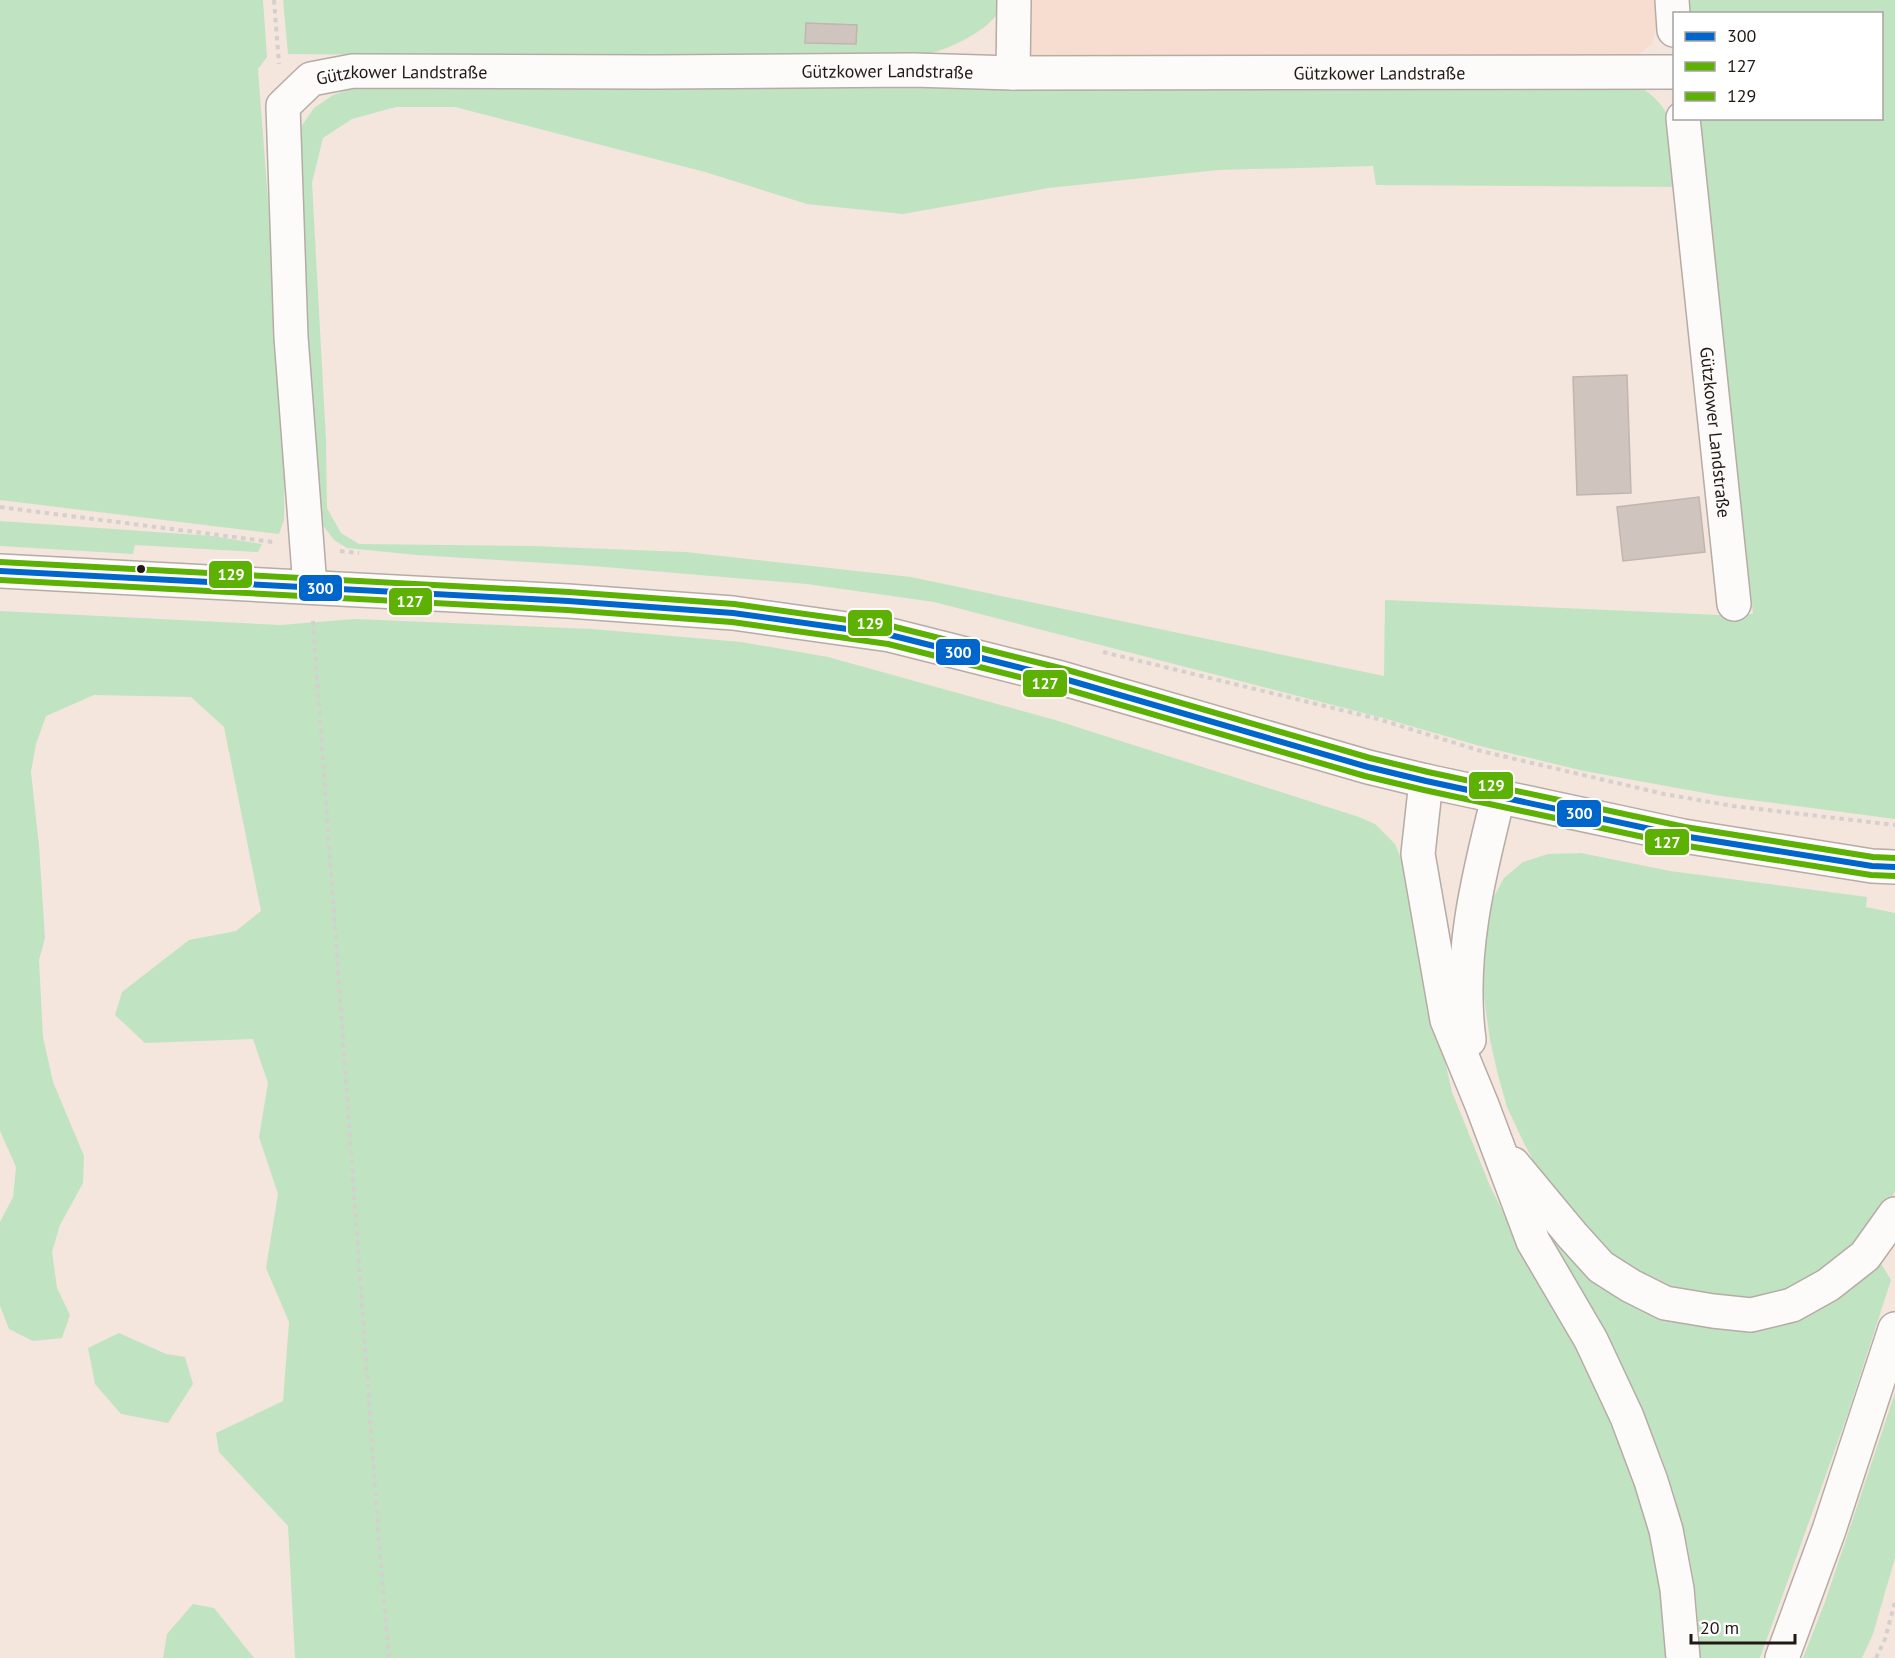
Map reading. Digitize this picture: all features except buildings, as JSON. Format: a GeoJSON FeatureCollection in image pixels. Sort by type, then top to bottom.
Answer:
{"type":"FeatureCollection","features":[{"type":"Feature","properties":{"kind":"main road"},"geometry":{"type":"LineString","coordinates":[[1013,73],[1014,0]]}},
{"type":"Feature","properties":{"kind":"main road"},"geometry":{"type":"LineString","coordinates":[[1672,0],[1673,15]]}},
{"type":"Feature","properties":{"kind":"main road","name":"Gützkower Landstraße"},"geometry":{"type":"LineString","coordinates":[[283,106],[311,79],[353,71],[1673,72]]}},
{"type":"Feature","properties":{"kind":"main road"},"geometry":{"type":"LineString","coordinates":[[283,106],[291,337],[310,587]]}},
{"type":"Feature","properties":{"kind":"main road","name":"Gützkower Landstraße"},"geometry":{"type":"LineString","coordinates":[[1683,120],[1734,604]]}},
{"type":"Feature","properties":{"kind":"main road"},"geometry":{"type":"LineString","coordinates":[[0,571],[568,601],[733,613],[890,635],[1061,678],[1368,767],[1498,798],[1683,836],[1884,866]]}},
{"type":"Feature","properties":{"kind":"main road"},"geometry":{"type":"LineString","coordinates":[[1426,781],[1418,854],[1447,1020],[1533,1241],[1591,1340],[1627,1417],[1651,1481],[1666,1530],[1677,1589],[1683,1658]]}},
{"type":"Feature","properties":{"kind":"main road"},"geometry":{"type":"LineString","coordinates":[[1475,1089],[1466,1017],[1471,921],[1498,798]]}},
{"type":"Feature","properties":{"kind":"main road"},"geometry":{"type":"LineString","coordinates":[[1493,1137],[1572,1235],[1601,1267],[1631,1286],[1665,1303],[1751,1315],[1792,1305],[1828,1285],[1865,1256],[1895,1214]]}},
{"type":"Feature","properties":{"kind":"main road"},"geometry":{"type":"LineString","coordinates":[[1782,1658],[1830,1530],[1895,1329]]}},
{"type":"Feature","properties":{"kind":"path"},"geometry":{"type":"LineString","coordinates":[[273,0],[283,106]]}},
{"type":"Feature","properties":{"kind":"path"},"geometry":{"type":"LineString","coordinates":[[310,587],[378,1542],[389,1658]]}},
{"type":"Feature","properties":{"kind":"path"},"geometry":{"type":"LineString","coordinates":[[1102,651],[1378,719],[1481,751],[1664,794],[1733,806],[1895,825]]}},
{"type":"Feature","properties":{"kind":"path"},"geometry":{"type":"LineString","coordinates":[[1876,1658],[1885,1639],[1895,1602]]}},
{"type":"Feature","properties":{"kind":"shaded area"},"geometry":{"type":"Polygon","coordinates":[[[1022,0],[1659,0],[1660,12],[1652,44],[1629,62],[1021,59],[1022,0]]]}},
{"type":"Feature","properties":{"kind":"green space"},"geometry":{"type":"Polygon","coordinates":[[[0,0],[263,0],[267,57],[258,69],[285,426],[284,520],[279,534],[0,500],[0,0]]]}},
{"type":"Feature","properties":{"kind":"green space"},"geometry":{"type":"Polygon","coordinates":[[[283,0],[1002,0],[1000,9],[985,26],[963,41],[931,53],[583,57],[288,54],[283,0]]]}},
{"type":"Feature","properties":{"kind":"green space"},"geometry":{"type":"Polygon","coordinates":[[[1686,0],[1895,0],[1895,819],[1721,796],[1584,771],[1480,746],[1383,718],[934,602],[807,584],[347,548],[334,540],[322,524],[315,500],[294,137],[314,108],[333,95],[363,85],[1629,81],[1658,101],[1672,125],[1678,187],[1376,185],[1373,166],[1218,170],[1049,188],[903,214],[807,204],[705,172],[455,107],[396,107],[352,119],[323,138],[312,183],[326,440],[327,508],[341,533],[359,544],[531,546],[686,552],[911,577],[1384,676],[1385,600],[1719,615],[1753,614],[1699,120],[1883,120],[1883,12],[1687,12],[1686,0]]]}},
{"type":"Feature","properties":{"kind":"green space"},"geometry":{"type":"Polygon","coordinates":[[[0,521],[212,536],[262,544],[258,552],[135,545],[133,554],[0,546],[0,521]]]}},
{"type":"Feature","properties":{"kind":"green space"},"geometry":{"type":"Polygon","coordinates":[[[0,611],[280,625],[355,619],[592,629],[741,642],[828,657],[1055,720],[1375,824],[1395,844],[1408,875],[1429,991],[1452,1092],[1490,1186],[1521,1248],[1577,1346],[1625,1446],[1667,1590],[1670,1658],[295,1658],[288,1526],[219,1452],[216,1433],[283,1401],[289,1322],[266,1268],[278,1194],[259,1137],[268,1083],[253,1039],[145,1043],[115,1015],[122,992],[189,940],[236,931],[261,911],[224,727],[191,697],[94,695],[46,716],[36,744],[31,772],[45,938],[39,960],[43,1037],[53,1082],[84,1156],[83,1183],[60,1225],[52,1252],[57,1288],[70,1315],[62,1338],[33,1341],[9,1329],[0,1306],[0,1222],[13,1197],[16,1167],[0,1131],[0,611]]]}},
{"type":"Feature","properties":{"kind":"green space"},"geometry":{"type":"Polygon","coordinates":[[[1581,853],[1670,871],[1867,897],[1866,907],[1895,913],[1895,1191],[1873,1230],[1816,1275],[1785,1291],[1758,1298],[1726,1299],[1662,1287],[1609,1254],[1538,1170],[1507,1107],[1490,1040],[1484,997],[1483,959],[1486,924],[1493,898],[1504,878],[1523,862],[1548,854],[1581,853]]]}},
{"type":"Feature","properties":{"kind":"green space"},"geometry":{"type":"Polygon","coordinates":[[[1544,1235],[1670,1319],[1702,1326],[1736,1326],[1877,1257],[1891,1280],[1847,1416],[1760,1658],[1699,1658],[1695,1591],[1690,1558],[1662,1460],[1650,1428],[1625,1377],[1544,1235]]]}},
{"type":"Feature","properties":{"kind":"green space"},"geometry":{"type":"Polygon","coordinates":[[[119,1333],[166,1354],[185,1357],[193,1384],[168,1423],[121,1414],[95,1384],[88,1348],[119,1333]]]}},
{"type":"Feature","properties":{"kind":"green space"},"geometry":{"type":"Polygon","coordinates":[[[1895,1393],[1895,1558],[1873,1634],[1862,1658],[1803,1658],[1825,1602],[1895,1393]]]}},
{"type":"Feature","properties":{"kind":"green space"},"geometry":{"type":"Polygon","coordinates":[[[193,1604],[214,1608],[254,1658],[163,1658],[167,1634],[193,1604]]]}},
{"type":"Feature","properties":{"kind":"transit line","name":"129"},"geometry":{"type":"LineString","coordinates":[[0,562],[569,592],[734,604],[891,626],[1064,669],[1370,758],[1428,772],[1685,827],[1873,857],[1895,858]]}},
{"type":"Feature","properties":{"kind":"transit line","name":"300"},"geometry":{"type":"LineString","coordinates":[[0,571],[568,601],[733,613],[890,635],[1061,678],[1368,767],[1426,781],[1683,836],[1872,866],[1895,867]]}},
{"type":"Feature","properties":{"kind":"transit line","name":"127"},"geometry":{"type":"LineString","coordinates":[[0,580],[567,610],[732,622],[888,644],[1059,687],[1365,776],[1424,790],[1681,845],[1871,875],[1895,876]]}}]}
